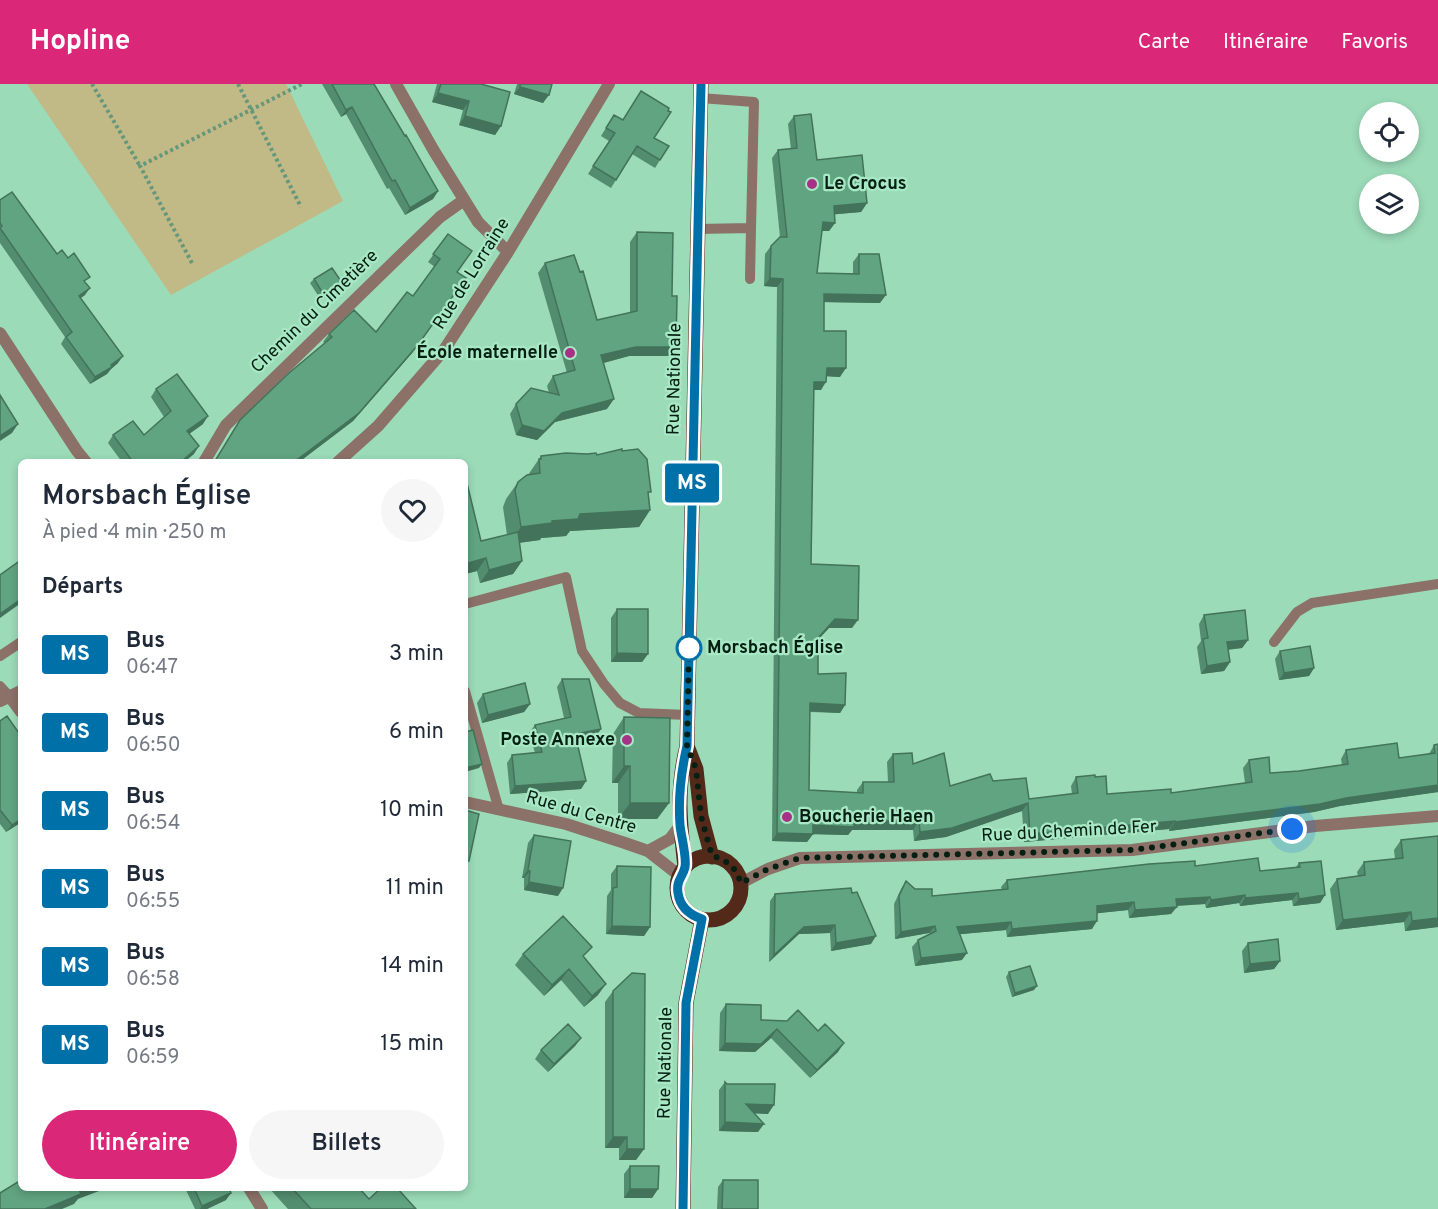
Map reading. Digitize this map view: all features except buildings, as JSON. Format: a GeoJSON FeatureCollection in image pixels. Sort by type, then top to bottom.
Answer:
{"type":"FeatureCollection","features":[{"type":"Feature","properties":{"kind":"main road","name":"Rue Nationale"},"geometry":{"type":"LineString","coordinates":[[683,871],[680,826],[681,772],[687,746],[688,715],[701,91]]}},
{"type":"Feature","properties":{"kind":"main road","name":"Rue Nationale"},"geometry":{"type":"LineString","coordinates":[[687,746],[696,769],[701,816],[712,856]]}},
{"type":"Feature","properties":{"kind":"main road"},"geometry":{"type":"LineString","coordinates":[[712,856],[723,859],[738,873],[741,894],[731,912],[723,918],[712,920],[693,916],[681,903],[678,894],[683,871],[702,857],[712,856]]}},
{"type":"Feature","properties":{"kind":"main road","name":"Rue Nationale"},"geometry":{"type":"LineString","coordinates":[[683,1209],[686,1003],[702,919]]}},
{"type":"Feature","properties":{"kind":"street"},"geometry":{"type":"LineString","coordinates":[[396,84],[478,222],[508,252]]}},
{"type":"Feature","properties":{"kind":"street","name":"Rue de Lorraine"},"geometry":{"type":"LineString","coordinates":[[341,459],[378,426],[444,350],[508,252],[609,84]]}},
{"type":"Feature","properties":{"kind":"street","name":"Chemin du Cimetière"},"geometry":{"type":"LineString","coordinates":[[206,459],[226,425],[440,217],[464,200]]}},
{"type":"Feature","properties":{"kind":"street"},"geometry":{"type":"LineString","coordinates":[[0,333],[83,459]]}},
{"type":"Feature","properties":{"kind":"street","name":"Rue du Centre"},"geometry":{"type":"LineString","coordinates":[[468,803],[566,824],[648,851],[683,871]]}},
{"type":"Feature","properties":{"kind":"street","name":"Rue du Chemin de Fer"},"geometry":{"type":"LineString","coordinates":[[741,883],[768,869],[800,858],[1132,850],[1315,826],[1438,816]]}},
{"type":"Feature","properties":{"kind":"street"},"geometry":{"type":"LineString","coordinates":[[648,851],[670,839],[680,826]]}},
{"type":"Feature","properties":{"kind":"street"},"geometry":{"type":"LineString","coordinates":[[251,1191],[262,1209]]}},
{"type":"Feature","properties":{"kind":"lane"},"geometry":{"type":"LineString","coordinates":[[701,91],[754,102],[750,279]]}},
{"type":"Feature","properties":{"kind":"lane"},"geometry":{"type":"LineString","coordinates":[[697,229],[751,228]]}},
{"type":"Feature","properties":{"kind":"lane"},"geometry":{"type":"LineString","coordinates":[[468,603],[566,577],[582,651],[620,703],[639,713],[688,715]]}},
{"type":"Feature","properties":{"kind":"lane"},"geometry":{"type":"LineString","coordinates":[[1274,642],[1297,612],[1312,603],[1438,584]]}},
{"type":"Feature","properties":{"kind":"lane"},"geometry":{"type":"LineString","coordinates":[[0,656],[18,644]]}},
{"type":"Feature","properties":{"kind":"lane"},"geometry":{"type":"LineString","coordinates":[[0,686],[10,696]]}},
{"type":"Feature","properties":{"kind":"lane"},"geometry":{"type":"LineString","coordinates":[[468,702],[499,810]]}},
{"type":"Feature","properties":{"kind":"path"},"geometry":{"type":"LineString","coordinates":[[92,84],[140,166],[192,263]]}},
{"type":"Feature","properties":{"kind":"path"},"geometry":{"type":"LineString","coordinates":[[238,84],[301,207]]}},
{"type":"Feature","properties":{"kind":"path"},"geometry":{"type":"LineString","coordinates":[[140,166],[302,84]]}},
{"type":"Feature","properties":{"kind":"shaded area"},"geometry":{"type":"Polygon","coordinates":[[[27,84],[286,84],[343,201],[171,295],[27,84]]]}},
{"type":"Feature","properties":{"kind":"bus line","name":"MS"},"geometry":{"type":"LineString","coordinates":[[683,1209],[686,1003],[702,919],[686,910],[678,894],[680,876],[685,867],[680,826],[680,793],[681,772],[687,746],[701,84]]}},
{"type":"Feature","properties":{"kind":"place","name":"Le Crocus"},"geometry":{"type":"Point","coordinates":[812,184]}},
{"type":"Feature","properties":{"kind":"place","name":"École maternelle"},"geometry":{"type":"Point","coordinates":[570,353]}},
{"type":"Feature","properties":{"kind":"place","name":"Morsbach Église"},"geometry":{"type":"Point","coordinates":[689,648]}},
{"type":"Feature","properties":{"kind":"place","name":"Poste Annexe"},"geometry":{"type":"Point","coordinates":[627,740]}},
{"type":"Feature","properties":{"kind":"place","name":"Boucherie Haen"},"geometry":{"type":"Point","coordinates":[787,817]}},
{"type":"Feature","properties":{"kind":"route"},"geometry":{"type":"LineString","coordinates":[[689,648],[687,746],[696,769],[701,816],[712,856],[723,859],[731,865],[738,873],[741,883],[768,869],[800,858],[1132,850],[1292,829]]}}]}
